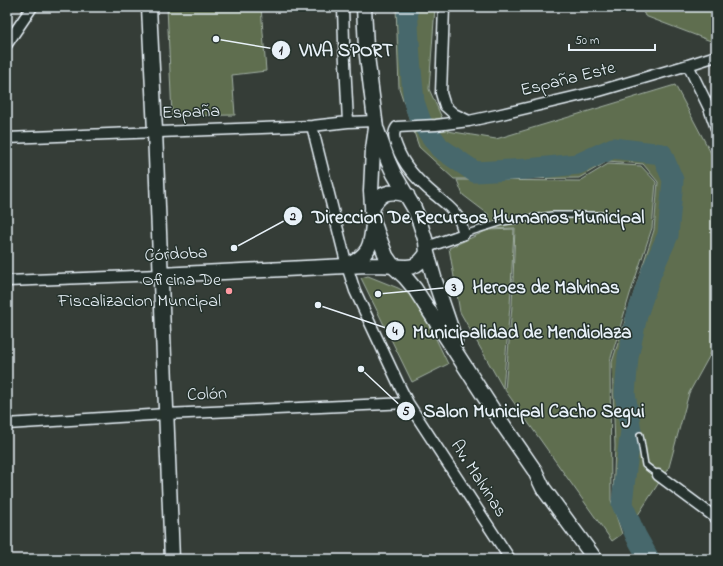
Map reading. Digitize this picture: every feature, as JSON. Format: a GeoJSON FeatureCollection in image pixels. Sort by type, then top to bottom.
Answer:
{"type":"FeatureCollection","features":[{"type":"Feature","properties":{"kind":"main road"},"geometry":{"type":"LineString","coordinates":[[148,7],[155,132],[172,559]]}},
{"type":"Feature","properties":{"kind":"main road"},"geometry":{"type":"LineString","coordinates":[[364,7],[366,48],[376,124],[388,161],[414,208],[424,236],[450,328],[463,362]]}},
{"type":"Feature","properties":{"kind":"main road"},"geometry":{"type":"LineString","coordinates":[[347,266],[359,260],[366,253],[372,238],[371,191],[376,124]]}},
{"type":"Feature","properties":{"kind":"main road"},"geometry":{"type":"LineString","coordinates":[[407,195],[393,192],[386,193],[379,197],[375,202],[372,215],[386,256],[393,266],[415,289],[493,410],[535,471],[543,488],[595,559]]}},
{"type":"Feature","properties":{"kind":"main road"},"geometry":{"type":"LineString","coordinates":[[393,266],[413,266],[423,259],[427,250]]}},
{"type":"Feature","properties":{"kind":"main road","name":"Córdoba"},"geometry":{"type":"LineString","coordinates":[[160,275],[367,265],[393,266]]}},
{"type":"Feature","properties":{"kind":"main road"},"geometry":{"type":"LineString","coordinates":[[535,471],[548,484],[605,559]]}},
{"type":"Feature","properties":{"kind":"street"},"geometry":{"type":"LineString","coordinates":[[7,44],[32,7]]}},
{"type":"Feature","properties":{"kind":"street"},"geometry":{"type":"LineString","coordinates":[[343,7],[348,122]]}},
{"type":"Feature","properties":{"kind":"street"},"geometry":{"type":"LineString","coordinates":[[444,7],[442,93],[445,106],[454,114],[469,121]]}},
{"type":"Feature","properties":{"kind":"street","name":"España Este"},"geometry":{"type":"LineString","coordinates":[[464,234],[462,224],[454,211],[413,175],[399,153],[394,134],[394,130],[397,127],[436,125],[469,121],[497,115],[599,91],[716,56]]}},
{"type":"Feature","properties":{"kind":"street"},"geometry":{"type":"LineString","coordinates":[[688,65],[709,108],[716,128]]}},
{"type":"Feature","properties":{"kind":"street","name":"España"},"geometry":{"type":"LineString","coordinates":[[7,138],[312,126],[348,122],[376,124]]}},
{"type":"Feature","properties":{"kind":"street","name":"Av. Malvinas"},"geometry":{"type":"LineString","coordinates":[[312,126],[347,266],[355,291],[408,403],[510,559]]}},
{"type":"Feature","properties":{"kind":"street"},"geometry":{"type":"LineString","coordinates":[[427,250],[464,234]]}},
{"type":"Feature","properties":{"kind":"street","name":"Córdoba"},"geometry":{"type":"LineString","coordinates":[[7,281],[160,275]]}},
{"type":"Feature","properties":{"kind":"street","name":"Colón"},"geometry":{"type":"LineString","coordinates":[[7,424],[166,414],[408,403]]}},
{"type":"Feature","properties":{"kind":"street"},"geometry":{"type":"LineString","coordinates":[[658,475],[716,518]]}},
{"type":"Feature","properties":{"kind":"lane"},"geometry":{"type":"LineString","coordinates":[[464,234],[503,222],[552,215],[606,215]]}},
{"type":"Feature","properties":{"kind":"lane"},"geometry":{"type":"LineString","coordinates":[[640,436],[645,465],[658,475]]}},
{"type":"Feature","properties":{"kind":"green space"},"geometry":{"type":"Polygon","coordinates":[[[167,7],[261,7],[266,71],[232,75],[235,115],[172,116],[167,7]]]}},
{"type":"Feature","properties":{"kind":"green space"},"geometry":{"type":"Polygon","coordinates":[[[396,7],[435,7],[429,89],[448,131],[496,139],[675,85],[713,157],[716,344],[689,393],[669,467],[625,535],[613,499],[615,446],[612,362],[654,230],[658,182],[643,164],[608,161],[579,178],[454,179],[419,147],[399,88],[396,7]]]}},
{"type":"Feature","properties":{"kind":"green space"},"geometry":{"type":"Polygon","coordinates":[[[641,7],[716,7],[716,43],[645,16],[641,7]]]}},
{"type":"Feature","properties":{"kind":"green space"},"geometry":{"type":"Polygon","coordinates":[[[608,164],[641,166],[656,182],[652,228],[610,361],[611,500],[622,534],[612,541],[505,390],[512,306],[515,228],[489,229],[488,214],[463,195],[457,180],[580,181],[608,164]]]}},
{"type":"Feature","properties":{"kind":"green space"},"geometry":{"type":"Polygon","coordinates":[[[514,229],[510,306],[503,388],[460,312],[449,248],[488,230],[514,229]]]}},
{"type":"Feature","properties":{"kind":"green space"},"geometry":{"type":"Polygon","coordinates":[[[368,276],[411,295],[427,320],[448,364],[412,382],[361,278],[368,276]]]}},
{"type":"Feature","properties":{"kind":"waterway"},"geometry":{"type":"LineString","coordinates":[[407,7],[414,102],[421,122],[440,148],[475,172],[578,164],[613,148],[662,154],[673,180],[668,235],[651,273],[637,315],[628,357],[625,394],[631,431],[622,504],[636,536],[649,559]]}},
{"type":"Feature","properties":{"kind":"place","name":"VIVA SPORT"},"geometry":{"type":"Point","coordinates":[216,39]}},
{"type":"Feature","properties":{"kind":"place","name":"Direccion De Recursos Humanos Municipal"},"geometry":{"type":"Point","coordinates":[234,248]}},
{"type":"Feature","properties":{"kind":"place","name":"Oficina De Fiscalizacion Muncipal"},"geometry":{"type":"Point","coordinates":[229,291]}},
{"type":"Feature","properties":{"kind":"place","name":"Heroes de Malvinas"},"geometry":{"type":"Point","coordinates":[378,294]}},
{"type":"Feature","properties":{"kind":"place","name":"Municipalidad de Mendiolaza"},"geometry":{"type":"Point","coordinates":[318,305]}},
{"type":"Feature","properties":{"kind":"place","name":"Salon Municipal Cacho Segui"},"geometry":{"type":"Point","coordinates":[361,369]}}]}
